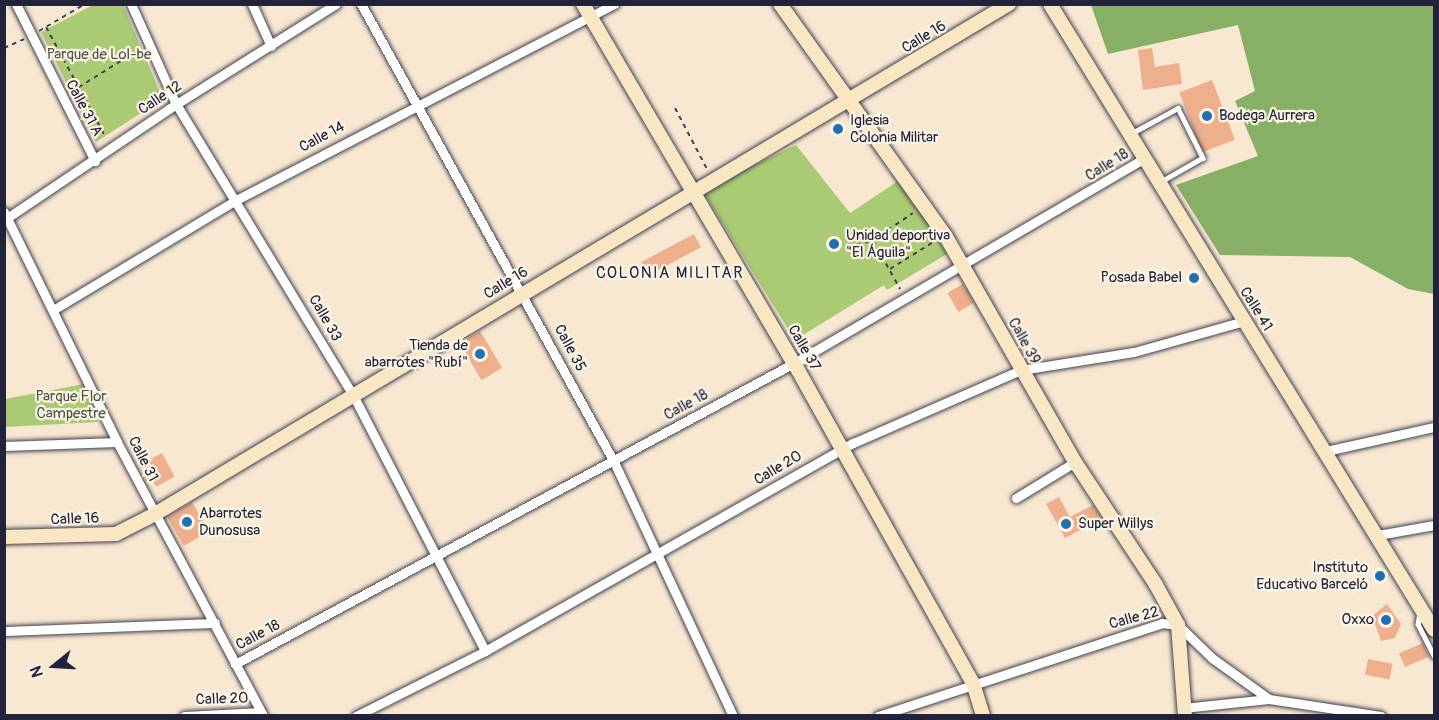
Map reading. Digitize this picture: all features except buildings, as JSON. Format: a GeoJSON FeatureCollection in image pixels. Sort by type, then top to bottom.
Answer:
{"type":"FeatureCollection","features":[{"type":"Feature","properties":{"kind":"main road","name":"Calle 37"},"geometry":{"type":"LineString","coordinates":[[583,4],[794,363],[973,683],[983,716]]}},
{"type":"Feature","properties":{"kind":"main road","name":"Calle 39"},"geometry":{"type":"LineString","coordinates":[[780,4],[852,100],[925,204],[964,267],[1075,462],[1156,585],[1178,625],[1184,712]]}},
{"type":"Feature","properties":{"kind":"main road","name":"Calle 16"},"geometry":{"type":"LineString","coordinates":[[4,537],[116,534],[154,514],[711,179],[852,100],[1009,4]]}},
{"type":"Feature","properties":{"kind":"main road","name":"Calle 41"},"geometry":{"type":"LineString","coordinates":[[1050,4],[1143,159],[1378,534],[1434,630]]}},
{"type":"Feature","properties":{"kind":"street","name":"Calle 31 A"},"geometry":{"type":"LineString","coordinates":[[15,4],[95,161]]}},
{"type":"Feature","properties":{"kind":"street","name":"Calle 33"},"geometry":{"type":"LineString","coordinates":[[131,4],[176,104],[238,199],[353,395],[485,651]]}},
{"type":"Feature","properties":{"kind":"street"},"geometry":{"type":"LineString","coordinates":[[252,4],[271,46]]}},
{"type":"Feature","properties":{"kind":"street","name":"Calle 12"},"geometry":{"type":"LineString","coordinates":[[6,217],[95,161],[176,104],[336,4]]}},
{"type":"Feature","properties":{"kind":"street","name":"Calle 35"},"geometry":{"type":"LineString","coordinates":[[361,4],[414,105],[523,292],[614,462],[733,716]]}},
{"type":"Feature","properties":{"kind":"street","name":"Calle 14"},"geometry":{"type":"LineString","coordinates":[[53,310],[238,199],[414,105],[591,18],[614,4]]}},
{"type":"Feature","properties":{"kind":"street","name":"Calle 18"},"geometry":{"type":"LineString","coordinates":[[235,664],[614,462],[794,363],[964,267],[1143,159]]}},
{"type":"Feature","properties":{"kind":"street","name":"Calle 31"},"geometry":{"type":"LineString","coordinates":[[6,217],[154,514],[215,623],[262,714]]}},
{"type":"Feature","properties":{"kind":"street","name":"Calle 20"},"geometry":{"type":"LineString","coordinates":[[356,716],[485,651],[659,555],[841,450],[1021,370],[1134,352],[1244,321]]}},
{"type":"Feature","properties":{"kind":"street"},"geometry":{"type":"LineString","coordinates":[[1326,451],[1434,427]]}},
{"type":"Feature","properties":{"kind":"street"},"geometry":{"type":"LineString","coordinates":[[4,446],[117,442]]}},
{"type":"Feature","properties":{"kind":"street"},"geometry":{"type":"LineString","coordinates":[[1016,498],[1075,462]]}},
{"type":"Feature","properties":{"kind":"street"},"geometry":{"type":"LineString","coordinates":[[1378,534],[1434,525]]}},
{"type":"Feature","properties":{"kind":"street"},"geometry":{"type":"LineString","coordinates":[[4,631],[215,623]]}},
{"type":"Feature","properties":{"kind":"street","name":"Calle 22"},"geometry":{"type":"LineString","coordinates":[[878,716],[1162,623],[1178,625],[1212,658],[1269,699],[1382,716]]}},
{"type":"Feature","properties":{"kind":"street"},"geometry":{"type":"LineString","coordinates":[[1184,712],[1269,699]]}},
{"type":"Feature","properties":{"kind":"street","name":"Calle 20"},"geometry":{"type":"LineString","coordinates":[[184,716],[262,714]]}},
{"type":"Feature","properties":{"kind":"lane"},"geometry":{"type":"LineString","coordinates":[[1129,135],[1178,108],[1203,158],[1158,183]]}},
{"type":"Feature","properties":{"kind":"lane"},"geometry":{"type":"LineString","coordinates":[[1421,608],[1418,624],[1434,656]]}},
{"type":"Feature","properties":{"kind":"path"},"geometry":{"type":"LineString","coordinates":[[4,48],[31,36],[85,4]]}},
{"type":"Feature","properties":{"kind":"path"},"geometry":{"type":"LineString","coordinates":[[46,27],[112,149]]}},
{"type":"Feature","properties":{"kind":"path"},"geometry":{"type":"LineString","coordinates":[[62,99],[77,87],[150,45]]}},
{"type":"Feature","properties":{"kind":"path"},"geometry":{"type":"LineString","coordinates":[[675,108],[711,179]]}},
{"type":"Feature","properties":{"kind":"path"},"geometry":{"type":"LineString","coordinates":[[856,245],[873,240],[925,204]]}},
{"type":"Feature","properties":{"kind":"path"},"geometry":{"type":"LineString","coordinates":[[890,269],[945,235]]}},
{"type":"Feature","properties":{"kind":"path"},"geometry":{"type":"LineString","coordinates":[[873,240],[906,300]]}},
{"type":"Feature","properties":{"kind":"green space","name":"Parque de Lol-be"},"geometry":{"type":"Polygon","coordinates":[[[93,5],[123,5],[163,99],[96,142],[41,32],[93,5]]]}},
{"type":"Feature","properties":{"kind":"green space"},"geometry":{"type":"Polygon","coordinates":[[[1091,5],[1434,5],[1434,294],[1408,289],[1350,257],[1220,255],[1176,185],[1258,156],[1235,101],[1255,91],[1238,25],[1108,54],[1091,5]]]}},
{"type":"Feature","properties":{"kind":"green space","name":"Unidad deportiva \"El Águila\""},"geometry":{"type":"Polygon","coordinates":[[[796,145],[850,213],[901,179],[947,254],[887,290],[884,285],[795,340],[702,190],[796,145]]]}},
{"type":"Feature","properties":{"kind":"green space","name":"Parque Flor Campestre"},"geometry":{"type":"Polygon","coordinates":[[[84,384],[98,422],[5,427],[5,399],[84,384]]]}},
{"type":"Feature","properties":{"kind":"place","name":"Bodega Aurrera"},"geometry":{"type":"Point","coordinates":[1207,116]}},
{"type":"Feature","properties":{"kind":"place","name":"Iglesia Colonia Militar"},"geometry":{"type":"Point","coordinates":[838,129]}},
{"type":"Feature","properties":{"kind":"place","name":"Unidad deportiva \"El Águila\""},"geometry":{"type":"Point","coordinates":[834,244]}},
{"type":"Feature","properties":{"kind":"place","name":"Posada Babel"},"geometry":{"type":"Point","coordinates":[1194,278]}},
{"type":"Feature","properties":{"kind":"place","name":"Tienda de abarrotes \"Rubí\""},"geometry":{"type":"Point","coordinates":[480,354]}},
{"type":"Feature","properties":{"kind":"place","name":"Abarrotes Dunosusa"},"geometry":{"type":"Point","coordinates":[187,522]}},
{"type":"Feature","properties":{"kind":"place","name":"Super Willys"},"geometry":{"type":"Point","coordinates":[1066,524]}},
{"type":"Feature","properties":{"kind":"place","name":"Instituto Educativo Barceló"},"geometry":{"type":"Point","coordinates":[1380,576]}},
{"type":"Feature","properties":{"kind":"place","name":"Oxxo"},"geometry":{"type":"Point","coordinates":[1386,620]}},
{"type":"Feature","properties":{"kind":"district","name":"COLONIA MILITAR"},"geometry":{"type":"Point","coordinates":[670,273]}}]}
